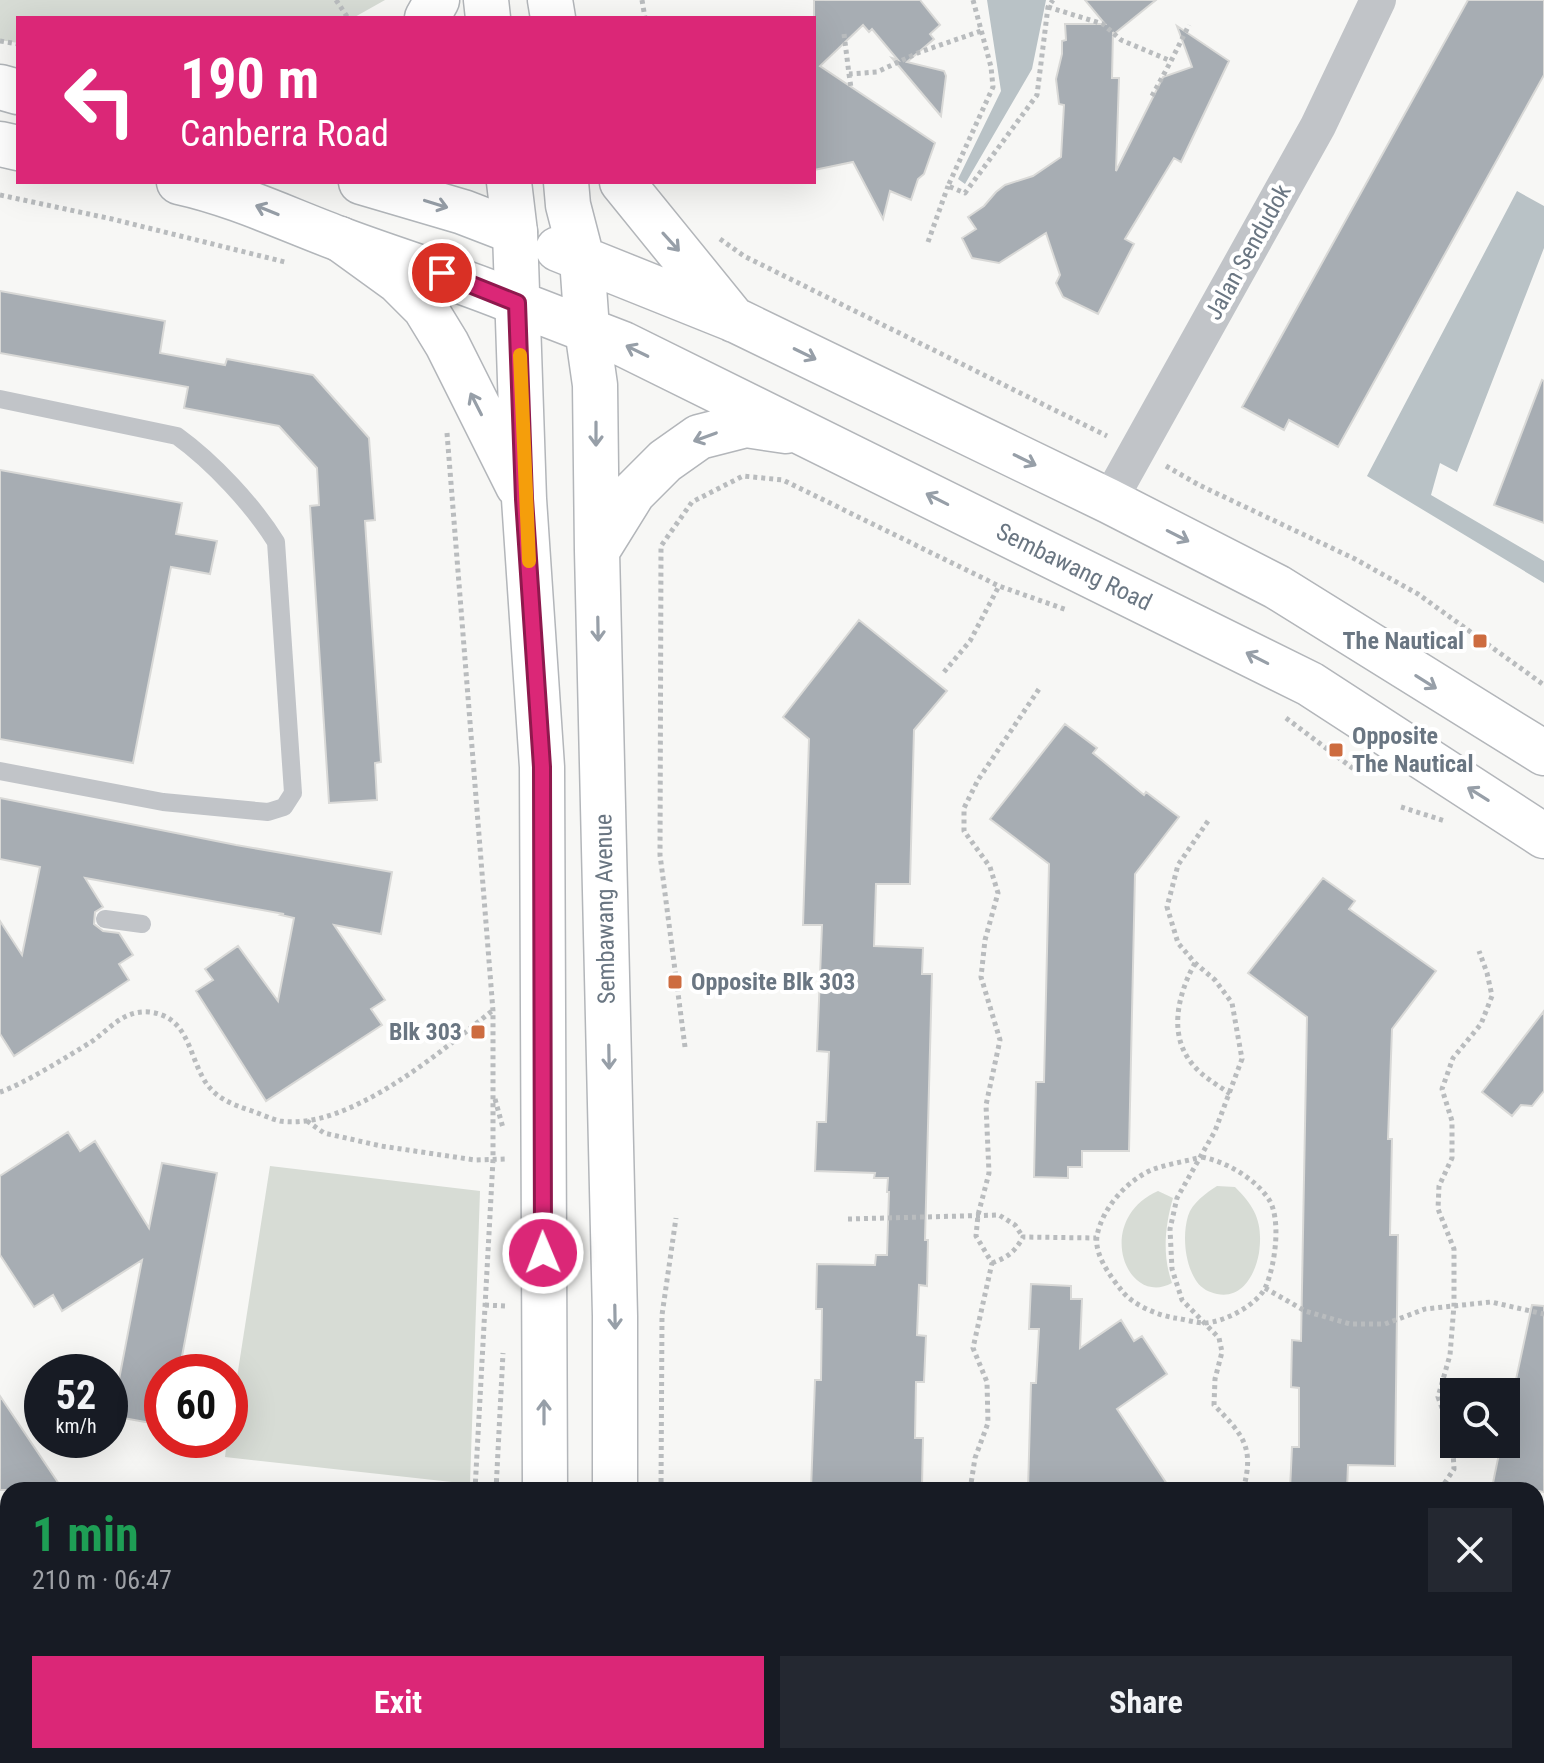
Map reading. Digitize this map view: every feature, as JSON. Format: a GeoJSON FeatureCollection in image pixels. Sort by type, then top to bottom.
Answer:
{"type":"FeatureCollection","features":[{"type":"Feature","properties":{"kind":"main road"},"geometry":{"type":"LineString","coordinates":[[189,184],[218,190],[340,239],[398,281],[425,308],[447,344],[524,499]]}},
{"type":"Feature","properties":{"kind":"main road"},"geometry":{"type":"LineString","coordinates":[[368,184],[463,212],[735,320],[1109,501],[1277,587],[1544,753]]}},
{"type":"Feature","properties":{"kind":"main road"},"geometry":{"type":"LineString","coordinates":[[509,184],[515,232],[524,499],[542,767],[545,1482]]}},
{"type":"Feature","properties":{"kind":"main road"},"geometry":{"type":"LineString","coordinates":[[566,184],[568,205],[582,259],[587,329]]}},
{"type":"Feature","properties":{"kind":"main road"},"geometry":{"type":"LineString","coordinates":[[624,184],[735,320]]}},
{"type":"Feature","properties":{"kind":"main road","name":"Sembawang Road"},"geometry":{"type":"LineString","coordinates":[[340,239],[467,282],[587,329],[808,434],[1310,684],[1544,836]]}},
{"type":"Feature","properties":{"kind":"main road","name":"Sembawang Avenue"},"geometry":{"type":"LineString","coordinates":[[587,329],[595,385],[615,1316],[615,1482]]}},
{"type":"Feature","properties":{"kind":"main road"},"geometry":{"type":"LineString","coordinates":[[597,551],[633,493],[665,461],[699,437],[746,425],[808,434]]}},
{"type":"Feature","properties":{"kind":"street","name":"Jalan Sendudok"},"geometry":{"type":"LineString","coordinates":[[1109,501],[1318,126],[1378,0]]}},
{"type":"Feature","properties":{"kind":"lane"},"geometry":{"type":"LineString","coordinates":[[0,399],[177,436],[194,448],[262,520],[276,542],[293,793],[284,807],[268,812],[163,802],[0,771]]}},
{"type":"Feature","properties":{"kind":"lane"},"geometry":{"type":"LineString","coordinates":[[105,919],[142,924]]}},
{"type":"Feature","properties":{"kind":"path"},"geometry":{"type":"LineString","coordinates":[[928,242],[948,186],[993,87],[973,0]]}},
{"type":"Feature","properties":{"kind":"path"},"geometry":{"type":"LineString","coordinates":[[948,186],[965,193],[1037,95],[1048,7],[1053,0]]}},
{"type":"Feature","properties":{"kind":"path"},"geometry":{"type":"LineString","coordinates":[[1048,7],[1103,24],[1121,40],[1171,61]]}},
{"type":"Feature","properties":{"kind":"path"},"geometry":{"type":"LineString","coordinates":[[1152,96],[1189,25]]}},
{"type":"Feature","properties":{"kind":"path"},"geometry":{"type":"LineString","coordinates":[[849,74],[877,72],[920,52],[981,31]]}},
{"type":"Feature","properties":{"kind":"path"},"geometry":{"type":"LineString","coordinates":[[844,34],[851,88]]}},
{"type":"Feature","properties":{"kind":"path"},"geometry":{"type":"LineString","coordinates":[[0,195],[298,265]]}},
{"type":"Feature","properties":{"kind":"path"},"geometry":{"type":"LineString","coordinates":[[447,430],[493,1011],[493,1160],[475,1482]]}},
{"type":"Feature","properties":{"kind":"path"},"geometry":{"type":"LineString","coordinates":[[685,1047],[660,855],[661,546],[692,502],[743,476],[783,480],[999,586],[1070,611]]}},
{"type":"Feature","properties":{"kind":"path"},"geometry":{"type":"LineString","coordinates":[[944,672],[970,641],[999,586]]}},
{"type":"Feature","properties":{"kind":"path"},"geometry":{"type":"LineString","coordinates":[[971,1482],[975,1458],[988,1423],[987,1382],[973,1348],[992,1263],[976,1236],[989,1173],[986,1105],[1000,1040],[981,977],[985,940],[998,893],[990,867],[964,831],[964,808],[978,780],[1039,689]]}},
{"type":"Feature","properties":{"kind":"path"},"geometry":{"type":"LineString","coordinates":[[1279,713],[1355,770]]}},
{"type":"Feature","properties":{"kind":"path"},"geometry":{"type":"LineString","coordinates":[[1208,821],[1178,865],[1167,907],[1178,943],[1215,980],[1232,1003],[1242,1059],[1202,1157],[1177,1198],[1170,1229],[1172,1269],[1182,1300],[1219,1338],[1222,1352],[1215,1379],[1214,1405],[1233,1424],[1246,1444],[1248,1471],[1245,1482]]}},
{"type":"Feature","properties":{"kind":"path"},"geometry":{"type":"LineString","coordinates":[[1445,1482],[1454,1469],[1452,1435],[1438,1397],[1450,1355],[1454,1249],[1438,1209],[1439,1186],[1452,1158],[1452,1121],[1442,1089],[1453,1058],[1481,1024],[1492,996],[1479,951]]}},
{"type":"Feature","properties":{"kind":"path"},"geometry":{"type":"LineString","coordinates":[[1195,963],[1184,984],[1178,1008],[1179,1039],[1193,1066],[1230,1094]]}},
{"type":"Feature","properties":{"kind":"path"},"geometry":{"type":"LineString","coordinates":[[0,1092],[93,1041],[123,1017],[136,1012],[150,1012],[171,1020],[184,1033],[204,1081],[223,1101],[280,1121],[307,1121],[357,1106],[419,1068],[493,1011]]}},
{"type":"Feature","properties":{"kind":"path"},"geometry":{"type":"LineString","coordinates":[[307,1121],[324,1133],[443,1156],[493,1160],[542,1156]]}},
{"type":"Feature","properties":{"kind":"path"},"geometry":{"type":"LineString","coordinates":[[1202,1157],[1219,1161],[1248,1178],[1269,1199],[1278,1231],[1265,1288],[1248,1305],[1225,1318],[1204,1323],[1167,1317],[1125,1295],[1104,1267],[1096,1238],[1122,1190],[1152,1170],[1202,1157]]}},
{"type":"Feature","properties":{"kind":"path"},"geometry":{"type":"LineString","coordinates":[[848,1219],[999,1215],[1015,1225],[1023,1237]]}},
{"type":"Feature","properties":{"kind":"path"},"geometry":{"type":"LineString","coordinates":[[661,1482],[662,1315],[676,1218]]}},
{"type":"Feature","properties":{"kind":"path"},"geometry":{"type":"LineString","coordinates":[[1023,1237],[1096,1238]]}},
{"type":"Feature","properties":{"kind":"path"},"geometry":{"type":"LineString","coordinates":[[992,1263],[1017,1249],[1023,1237]]}},
{"type":"Feature","properties":{"kind":"path"},"geometry":{"type":"LineString","coordinates":[[1265,1288],[1305,1311],[1350,1324],[1385,1324],[1425,1309],[1491,1302],[1544,1314]]}},
{"type":"Feature","properties":{"kind":"path"},"geometry":{"type":"LineString","coordinates":[[485,1305],[505,1306]]}},
{"type":"Feature","properties":{"kind":"shaded area"},"geometry":{"type":"Polygon","coordinates":[[[0,0],[385,0],[357,16],[16,16],[16,43],[0,40],[0,0]]]}},
{"type":"Feature","properties":{"kind":"shaded area"},"geometry":{"type":"Polygon","coordinates":[[[987,0],[1046,0],[1032,69],[965,184],[958,179],[1001,91],[987,0]]]}},
{"type":"Feature","properties":{"kind":"shaded area"},"geometry":{"type":"Polygon","coordinates":[[[1517,191],[1544,206],[1544,248],[1457,472],[1440,463],[1431,495],[1544,561],[1544,583],[1367,476],[1517,191]]]}},
{"type":"Feature","properties":{"kind":"shaded area"},"geometry":{"type":"Polygon","coordinates":[[[270,1166],[480,1191],[470,1482],[234,1458],[248,1458],[248,1354],[241,1354],[270,1166]]]}},
{"type":"Feature","properties":{"kind":"shaded area"},"geometry":{"type":"Polygon","coordinates":[[[1217,1186],[1235,1187],[1253,1209],[1260,1233],[1259,1253],[1251,1277],[1240,1289],[1226,1295],[1211,1292],[1199,1284],[1186,1250],[1185,1232],[1190,1211],[1217,1186]]]}},
{"type":"Feature","properties":{"kind":"shaded area"},"geometry":{"type":"Polygon","coordinates":[[[1158,1191],[1173,1198],[1166,1240],[1172,1283],[1156,1287],[1141,1283],[1130,1273],[1123,1257],[1122,1239],[1126,1221],[1138,1204],[1158,1191]]]}},
{"type":"Feature","properties":{"kind":"building"},"geometry":{"type":"Polygon","coordinates":[[[814,0],[920,0],[940,25],[930,34],[934,39],[907,62],[944,71],[941,116],[872,29],[869,32],[863,25],[820,66],[935,143],[911,200],[890,191],[883,219],[853,162],[816,170],[814,0]]]}},
{"type":"Feature","properties":{"kind":"building"},"geometry":{"type":"Polygon","coordinates":[[[1085,0],[1156,0],[1113,32],[1112,78],[1119,78],[1116,171],[1163,77],[1192,67],[1177,26],[1229,61],[1181,162],[1174,158],[1125,239],[1134,244],[1098,314],[1063,297],[1056,283],[1060,275],[1046,233],[999,263],[972,258],[962,238],[976,229],[968,217],[984,206],[996,192],[1005,185],[1033,176],[1061,157],[1064,105],[1059,104],[1056,79],[1062,41],[1066,40],[1065,24],[1105,24],[1085,0]]]}},
{"type":"Feature","properties":{"kind":"building"},"geometry":{"type":"Polygon","coordinates":[[[1468,0],[1544,0],[1544,75],[1338,447],[1289,420],[1284,430],[1242,407],[1468,0]]]}},
{"type":"Feature","properties":{"kind":"building"},"geometry":{"type":"Polygon","coordinates":[[[0,291],[165,321],[160,353],[225,365],[227,359],[313,375],[369,438],[375,520],[365,521],[381,762],[375,763],[377,800],[329,803],[310,506],[319,505],[317,468],[279,426],[184,408],[188,387],[0,353],[0,291]]]}},
{"type":"Feature","properties":{"kind":"building"},"geometry":{"type":"Polygon","coordinates":[[[1544,381],[1544,523],[1494,505],[1544,381]]]}},
{"type":"Feature","properties":{"kind":"building"},"geometry":{"type":"Polygon","coordinates":[[[0,470],[182,503],[176,534],[217,541],[210,574],[171,567],[133,763],[0,739],[0,470]]]}},
{"type":"Feature","properties":{"kind":"building"},"geometry":{"type":"Polygon","coordinates":[[[859,620],[947,691],[914,730],[910,884],[876,884],[874,946],[923,948],[922,974],[932,974],[925,1240],[928,1240],[927,1286],[919,1285],[917,1335],[926,1336],[924,1382],[916,1382],[915,1438],[923,1438],[922,1482],[811,1482],[815,1380],[821,1380],[822,1309],[816,1309],[817,1264],[875,1265],[876,1255],[887,1255],[889,1192],[888,1178],[874,1178],[875,1173],[815,1171],[817,1122],[826,1122],[829,1052],[817,1051],[822,925],[803,925],[809,739],[783,717],[859,620]]]}},
{"type":"Feature","properties":{"kind":"building"},"geometry":{"type":"Polygon","coordinates":[[[1065,724],[1097,748],[1093,753],[1144,795],[1146,792],[1179,817],[1135,874],[1129,1151],[1082,1151],[1082,1167],[1068,1167],[1068,1178],[1034,1177],[1036,1082],[1044,1082],[1049,864],[990,819],[1065,724]]]}},
{"type":"Feature","properties":{"kind":"building"},"geometry":{"type":"Polygon","coordinates":[[[0,798],[236,845],[392,872],[381,934],[334,925],[385,1000],[371,1009],[382,1025],[266,1101],[196,991],[213,980],[205,969],[238,946],[278,1001],[294,918],[85,878],[103,907],[95,912],[94,924],[103,931],[119,933],[133,955],[119,964],[129,980],[14,1056],[0,1034],[0,921],[22,955],[40,867],[0,859],[0,798]]]}},
{"type":"Feature","properties":{"kind":"building"},"geometry":{"type":"Polygon","coordinates":[[[1323,878],[1355,901],[1349,909],[1436,971],[1392,1029],[1388,1139],[1392,1139],[1390,1235],[1398,1235],[1395,1466],[1348,1465],[1347,1482],[1290,1482],[1292,1447],[1299,1447],[1299,1388],[1291,1387],[1292,1340],[1301,1341],[1307,1017],[1248,973],[1323,878]]]}},
{"type":"Feature","properties":{"kind":"building"},"geometry":{"type":"Polygon","coordinates":[[[1544,1011],[1544,1091],[1532,1106],[1521,1105],[1512,1116],[1482,1092],[1544,1011]]]}},
{"type":"Feature","properties":{"kind":"building"},"geometry":{"type":"Polygon","coordinates":[[[68,1132],[80,1151],[95,1141],[149,1228],[162,1163],[217,1173],[182,1354],[144,1354],[144,1422],[128,1419],[128,1354],[124,1354],[142,1260],[62,1311],[53,1295],[34,1307],[0,1255],[0,1176],[68,1132]]]}},
{"type":"Feature","properties":{"kind":"building"},"geometry":{"type":"Polygon","coordinates":[[[1031,1284],[1071,1286],[1071,1299],[1082,1299],[1080,1348],[1121,1320],[1134,1341],[1142,1336],[1167,1374],[1117,1409],[1166,1482],[1028,1482],[1031,1383],[1036,1383],[1039,1329],[1029,1329],[1031,1284]]]}},
{"type":"Feature","properties":{"kind":"building"},"geometry":{"type":"Polygon","coordinates":[[[1532,1305],[1544,1306],[1544,1482],[1493,1482],[1498,1458],[1520,1458],[1520,1378],[1516,1378],[1532,1305]]]}},
{"type":"Feature","properties":{"kind":"building"},"geometry":{"type":"Polygon","coordinates":[[[0,1396],[24,1432],[24,1458],[42,1458],[58,1482],[0,1482],[0,1396]]]}},
{"type":"Feature","properties":{"kind":"slow traffic"},"geometry":{"type":"LineString","coordinates":[[520,355],[529,561]]}},
{"type":"Feature","properties":{"kind":"place","name":"The Nautical"},"geometry":{"type":"Point","coordinates":[1480,641]}},
{"type":"Feature","properties":{"kind":"place","name":"Opposite The Nautical"},"geometry":{"type":"Point","coordinates":[1336,750]}},
{"type":"Feature","properties":{"kind":"place","name":"Opposite Blk 303"},"geometry":{"type":"Point","coordinates":[675,982]}},
{"type":"Feature","properties":{"kind":"place","name":"Blk 303"},"geometry":{"type":"Point","coordinates":[478,1032]}},
{"type":"Feature","properties":{"kind":"route"},"geometry":{"type":"LineString","coordinates":[[442,273],[517,303],[524,499],[542,767],[543,1253]]}}]}
